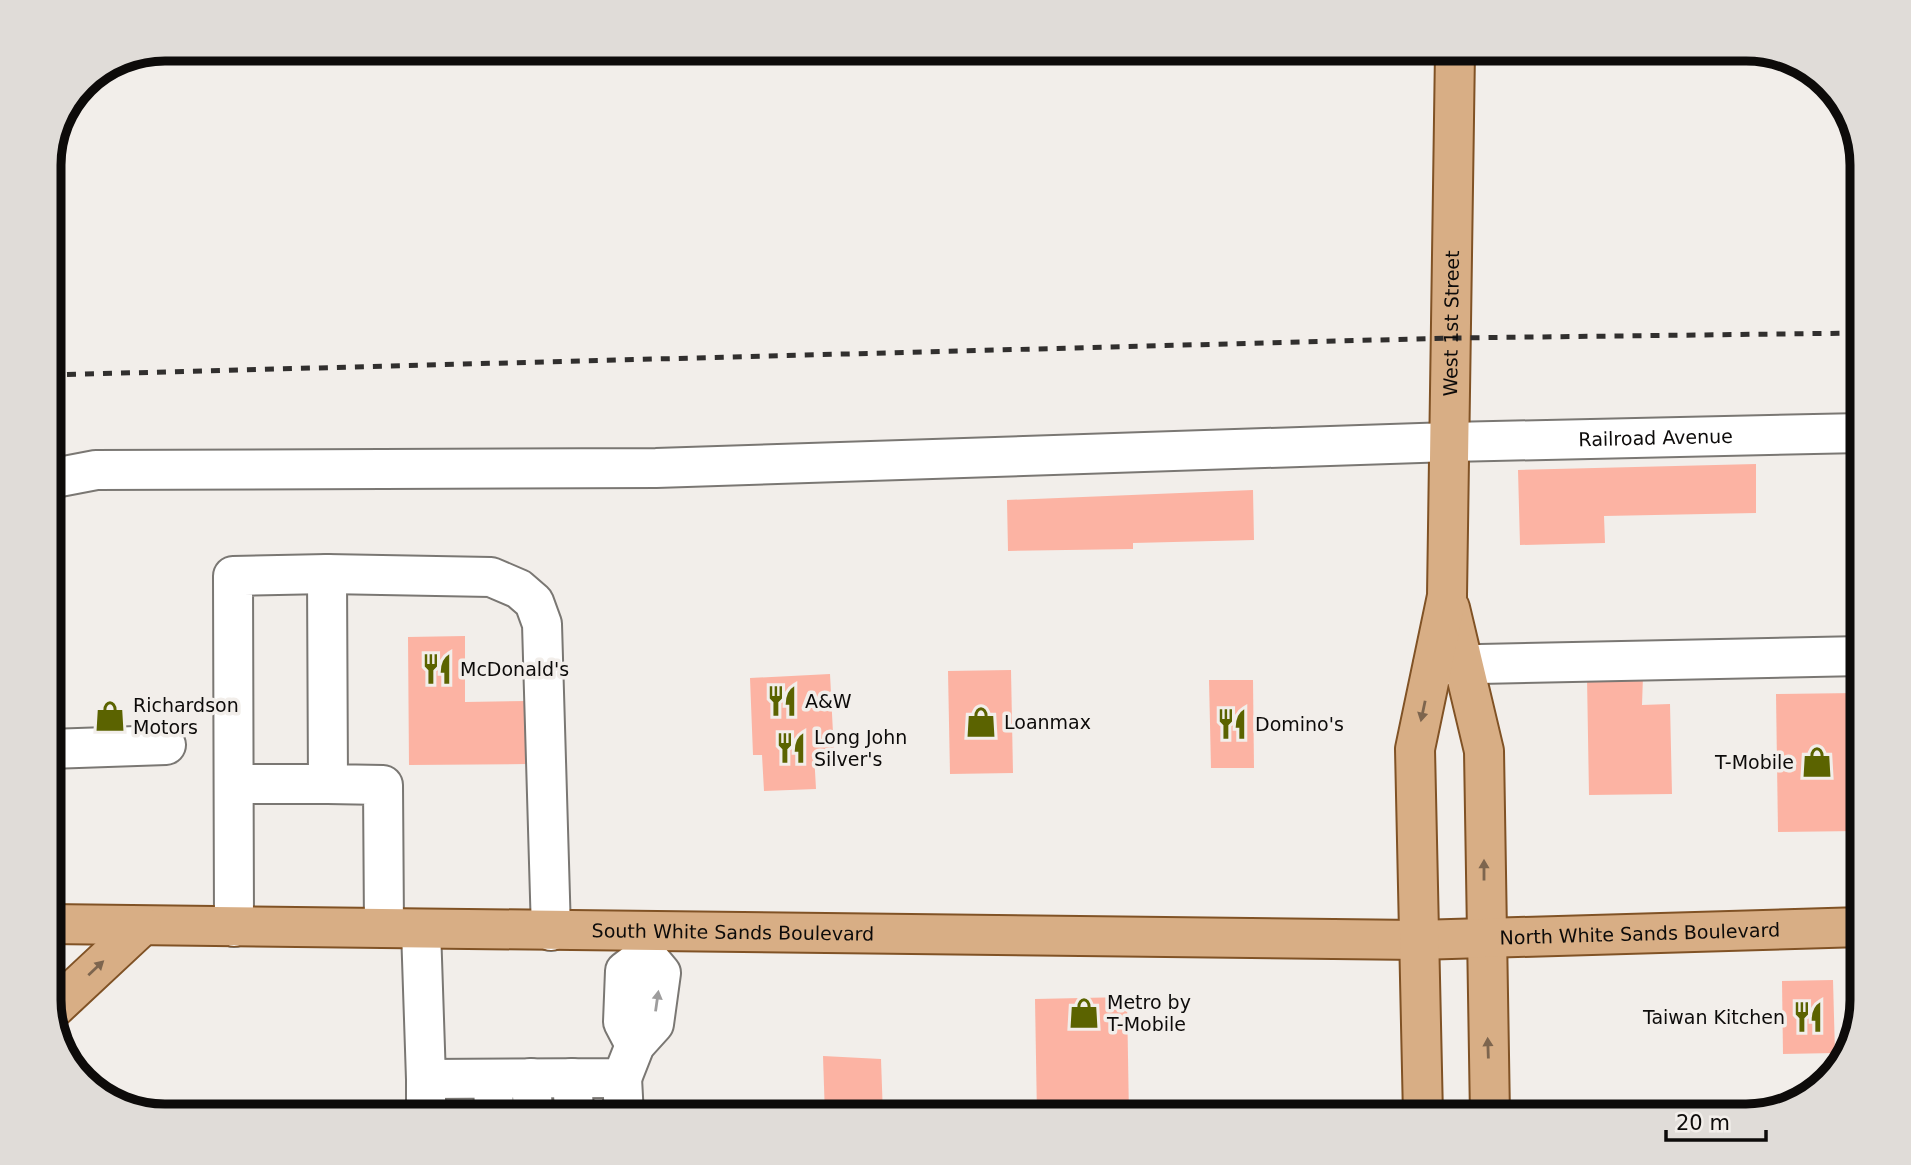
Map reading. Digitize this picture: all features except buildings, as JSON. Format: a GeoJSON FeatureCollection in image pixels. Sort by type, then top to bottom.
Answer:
{"type":"FeatureCollection","features":[{"type":"Feature","properties":{"kind":"main road","name":"West 1st Street"},"geometry":{"type":"LineString","coordinates":[[1455,61],[1448,665],[1484,751],[1490,1104]]}},
{"type":"Feature","properties":{"kind":"main road","name":"West 1st Street"},"geometry":{"type":"LineString","coordinates":[[1423,1104],[1415,750],[1448,665]]}},
{"type":"Feature","properties":{"kind":"main road","name":"South White Sands Boulevard"},"geometry":{"type":"LineString","coordinates":[[61,923],[551,930],[647,943],[1418,940]]}},
{"type":"Feature","properties":{"kind":"main road"},"geometry":{"type":"LineString","coordinates":[[61,1002],[142,926]]}},
{"type":"Feature","properties":{"kind":"main road","name":"North White Sands Boulevard"},"geometry":{"type":"LineString","coordinates":[[1418,940],[1850,927]]}},
{"type":"Feature","properties":{"kind":"street","name":"Railroad Avenue"},"geometry":{"type":"LineString","coordinates":[[61,477],[96,470],[656,468],[1450,442],[1850,433]]}},
{"type":"Feature","properties":{"kind":"street"},"geometry":{"type":"LineString","coordinates":[[327,574],[328,784]]}},
{"type":"Feature","properties":{"kind":"street"},"geometry":{"type":"LineString","coordinates":[[234,927],[233,576],[327,574],[491,577],[519,589],[534,602],[542,624],[551,930]]}},
{"type":"Feature","properties":{"kind":"street"},"geometry":{"type":"LineString","coordinates":[[1448,665],[1850,656]]}},
{"type":"Feature","properties":{"kind":"street"},"geometry":{"type":"LineString","coordinates":[[61,749],[166,745]]}},
{"type":"Feature","properties":{"kind":"street"},"geometry":{"type":"LineString","coordinates":[[234,785],[383,785],[384,928]]}},
{"type":"Feature","properties":{"kind":"street"},"geometry":{"type":"LineString","coordinates":[[421,929],[426,1098],[573,1094],[628,1062]]}},
{"type":"Feature","properties":{"kind":"street"},"geometry":{"type":"LineString","coordinates":[[625,1104],[628,1062],[622,1021],[625,971],[647,943]]}},
{"type":"Feature","properties":{"kind":"railway"},"geometry":{"type":"LineString","coordinates":[[61,375],[1452,338],[1850,333]]}},
{"type":"Feature","properties":{"kind":"place","name":"McDonald's"},"geometry":{"type":"Point","coordinates":[437,669]}},
{"type":"Feature","properties":{"kind":"place","name":"A&W"},"geometry":{"type":"Point","coordinates":[782,701]}},
{"type":"Feature","properties":{"kind":"place","name":"Richardson Motors"},"geometry":{"type":"Point","coordinates":[110,716]}},
{"type":"Feature","properties":{"kind":"place","name":"Loanmax"},"geometry":{"type":"Point","coordinates":[981,722]}},
{"type":"Feature","properties":{"kind":"place","name":"Domino's"},"geometry":{"type":"Point","coordinates":[1232,724]}},
{"type":"Feature","properties":{"kind":"place","name":"Long John Silver's"},"geometry":{"type":"Point","coordinates":[791,748]}},
{"type":"Feature","properties":{"kind":"place","name":"T-Mobile"},"geometry":{"type":"Point","coordinates":[1817,762]}},
{"type":"Feature","properties":{"kind":"place","name":"Metro by T-Mobile"},"geometry":{"type":"Point","coordinates":[1084,1013]}},
{"type":"Feature","properties":{"kind":"place","name":"Taiwan Kitchen"},"geometry":{"type":"Point","coordinates":[1808,1017]}}]}
